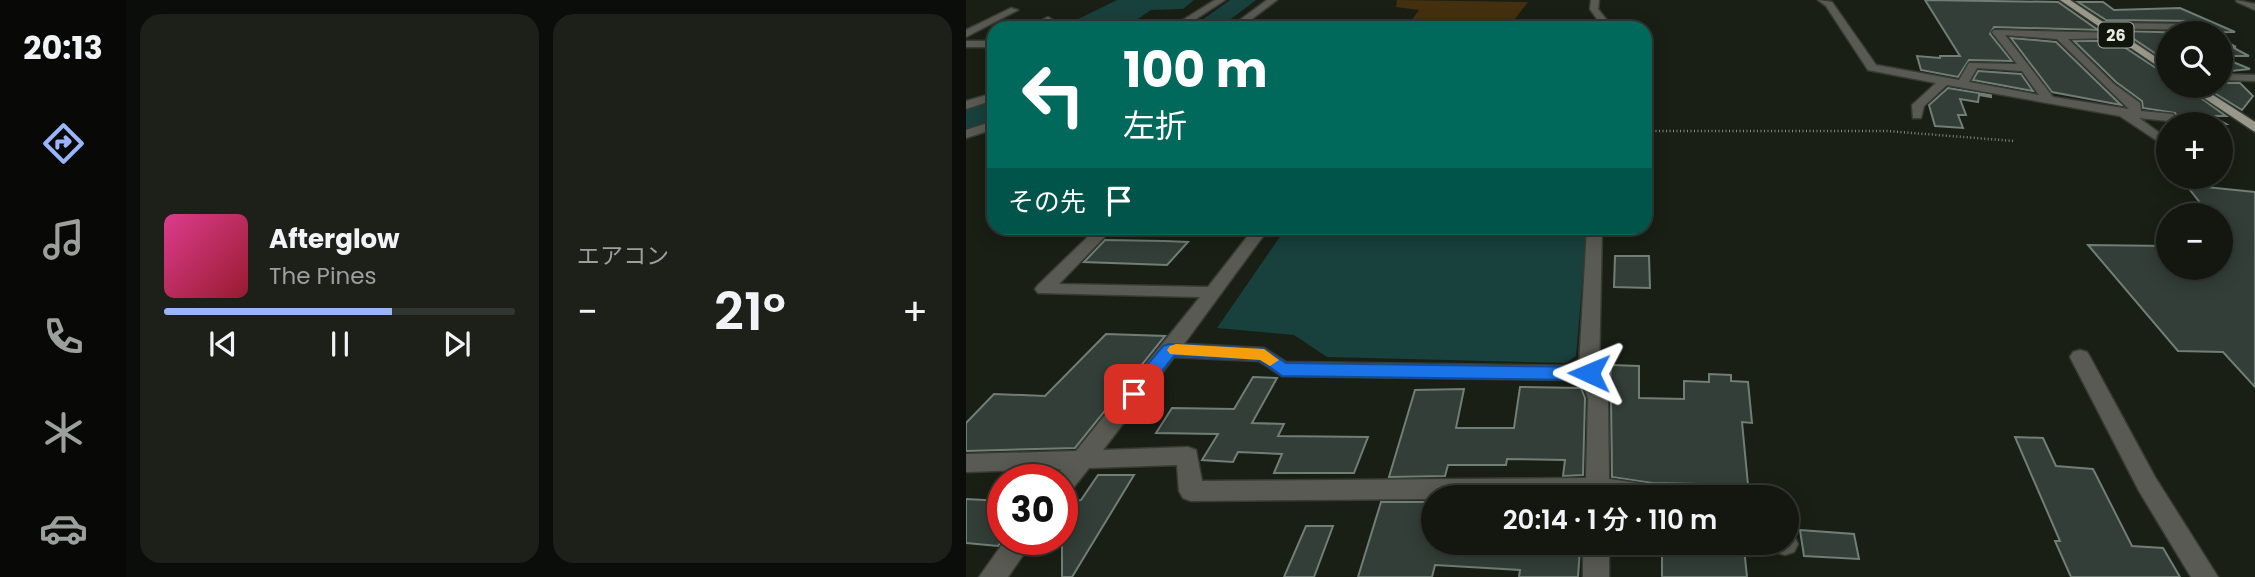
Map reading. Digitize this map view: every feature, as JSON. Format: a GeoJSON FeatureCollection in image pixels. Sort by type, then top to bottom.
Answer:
{"type":"FeatureCollection","features":[{"type":"Feature","properties":{"kind":"main road","name":"26"},"geometry":{"type":"LineString","coordinates":[[2064,0],[2156,62]]}},
{"type":"Feature","properties":{"kind":"main road"},"geometry":{"type":"LineString","coordinates":[[2210,98],[2255,128]]}},
{"type":"Feature","properties":{"kind":"street"},"geometry":{"type":"LineString","coordinates":[[1186,21],[1221,0]]}},
{"type":"Feature","properties":{"kind":"street"},"geometry":{"type":"LineString","coordinates":[[1244,21],[1273,0]]}},
{"type":"Feature","properties":{"kind":"street"},"geometry":{"type":"LineString","coordinates":[[1595,0],[1594,9],[1603,21]]}},
{"type":"Feature","properties":{"kind":"street"},"geometry":{"type":"LineString","coordinates":[[1822,0],[1829,4],[1872,68],[1964,82],[2128,114],[2156,116]]}},
{"type":"Feature","properties":{"kind":"street"},"geometry":{"type":"LineString","coordinates":[[2240,0],[2255,7]]}},
{"type":"Feature","properties":{"kind":"street"},"geometry":{"type":"LineString","coordinates":[[992,21],[1014,10]]}},
{"type":"Feature","properties":{"kind":"street"},"geometry":{"type":"LineString","coordinates":[[966,34],[987,24]]}},
{"type":"Feature","properties":{"kind":"street"},"geometry":{"type":"LineString","coordinates":[[2103,26],[2156,27]]}},
{"type":"Feature","properties":{"kind":"street"},"geometry":{"type":"LineString","coordinates":[[2048,98],[1997,32],[2060,36],[2116,35]]}},
{"type":"Feature","properties":{"kind":"street"},"geometry":{"type":"LineString","coordinates":[[2060,36],[2109,86],[2136,106],[2134,111],[2128,114]]}},
{"type":"Feature","properties":{"kind":"street"},"geometry":{"type":"LineString","coordinates":[[966,44],[987,45]]}},
{"type":"Feature","properties":{"kind":"street"},"geometry":{"type":"LineString","coordinates":[[977,55],[987,49]]}},
{"type":"Feature","properties":{"kind":"street"},"geometry":{"type":"LineString","coordinates":[[1964,82],[1973,65],[2024,68]]}},
{"type":"Feature","properties":{"kind":"street"},"geometry":{"type":"LineString","coordinates":[[2233,77],[2255,78]]}},
{"type":"Feature","properties":{"kind":"street"},"geometry":{"type":"LineString","coordinates":[[1917,115],[1918,105],[1946,80]]}},
{"type":"Feature","properties":{"kind":"street"},"geometry":{"type":"LineString","coordinates":[[966,105],[987,98]]}},
{"type":"Feature","properties":{"kind":"street"},"geometry":{"type":"LineString","coordinates":[[2128,114],[2126,116],[2150,129],[2156,137]]}},
{"type":"Feature","properties":{"kind":"street"},"geometry":{"type":"LineString","coordinates":[[966,134],[987,127]]}},
{"type":"Feature","properties":{"kind":"street"},"geometry":{"type":"LineString","coordinates":[[1098,235],[1044,289],[1212,292]]}},
{"type":"Feature","properties":{"kind":"street"},"geometry":{"type":"LineString","coordinates":[[1078,464],[1257,235]]}},
{"type":"Feature","properties":{"kind":"street"},"geometry":{"type":"LineString","coordinates":[[1595,235],[1589,373],[1598,398],[1597,485]]}},
{"type":"Feature","properties":{"kind":"street"},"geometry":{"type":"LineString","coordinates":[[1169,350],[1264,355],[1282,369],[1589,373]]}},
{"type":"Feature","properties":{"kind":"street"},"geometry":{"type":"LineString","coordinates":[[2080,357],[2147,484],[2205,577]]}},
{"type":"Feature","properties":{"kind":"street"},"geometry":{"type":"LineString","coordinates":[[966,463],[1188,456],[1191,491],[1421,492]]}},
{"type":"Feature","properties":{"kind":"street"},"geometry":{"type":"LineString","coordinates":[[992,577],[1009,555]]}},
{"type":"Feature","properties":{"kind":"street"},"geometry":{"type":"LineString","coordinates":[[1596,555],[1596,577]]}},
{"type":"Feature","properties":{"kind":"path"},"geometry":{"type":"LineString","coordinates":[[1652,131],[1887,131],[2014,141]]}},
{"type":"Feature","properties":{"kind":"shaded area"},"geometry":{"type":"Polygon","coordinates":[[[1397,0],[1528,2],[1513,21],[1411,21],[1419,10],[1396,7],[1397,0]]]}},
{"type":"Feature","properties":{"kind":"water"},"geometry":{"type":"Polygon","coordinates":[[[1117,0],[1194,0],[1183,9],[1151,10],[1135,21],[1074,21],[1117,0]]]}},
{"type":"Feature","properties":{"kind":"water"},"geometry":{"type":"Polygon","coordinates":[[[1281,235],[1586,235],[1576,356],[1566,363],[1327,357],[1294,335],[1217,328],[1281,235]]]}},
{"type":"Feature","properties":{"kind":"building"},"geometry":{"type":"Polygon","coordinates":[[[1925,0],[2058,2],[2098,30],[1994,27],[1990,34],[2012,61],[1969,60],[1958,77],[1921,70],[1917,56],[1960,56],[1925,0]]]}},
{"type":"Feature","properties":{"kind":"building"},"geometry":{"type":"Polygon","coordinates":[[[2078,2],[2103,2],[2114,10],[2180,8],[2210,21],[2195,21],[2106,20],[2078,2]]]}},
{"type":"Feature","properties":{"kind":"building"},"geometry":{"type":"Polygon","coordinates":[[[2122,31],[2156,32],[2156,54],[2122,31]]]}},
{"type":"Feature","properties":{"kind":"building"},"geometry":{"type":"Polygon","coordinates":[[[2011,38],[2056,42],[2121,105],[2052,92],[2011,38]]]}},
{"type":"Feature","properties":{"kind":"building"},"geometry":{"type":"Polygon","coordinates":[[[2074,41],[2115,41],[2156,68],[2156,98],[2201,98],[2220,112],[2169,112],[2143,108],[2142,101],[2116,82],[2074,41]]]}},
{"type":"Feature","properties":{"kind":"building"},"geometry":{"type":"Polygon","coordinates":[[[2233,48],[2249,56],[2233,56],[2233,48]]]}},
{"type":"Feature","properties":{"kind":"building"},"geometry":{"type":"Polygon","coordinates":[[[2233,62],[2250,69],[2233,71],[2233,62]]]}},
{"type":"Feature","properties":{"kind":"building"},"geometry":{"type":"Polygon","coordinates":[[[1978,71],[2021,74],[2033,91],[1973,80],[1978,71]]]}},
{"type":"Feature","properties":{"kind":"building"},"geometry":{"type":"Polygon","coordinates":[[[2233,83],[2240,83],[2253,96],[2242,110],[2222,98],[2233,98],[2233,83]]]}},
{"type":"Feature","properties":{"kind":"building"},"geometry":{"type":"Polygon","coordinates":[[[1948,88],[1991,97],[1979,95],[1978,102],[1960,99],[1966,115],[1958,115],[1963,128],[1935,126],[1929,105],[1948,88]]]}},
{"type":"Feature","properties":{"kind":"building"},"geometry":{"type":"Polygon","coordinates":[[[2189,189],[2255,192],[2255,387],[2223,352],[2178,351],[2088,245],[2156,246],[2156,280],[2233,280],[2233,203],[2200,203],[2189,189]]]}},
{"type":"Feature","properties":{"kind":"building"},"geometry":{"type":"Polygon","coordinates":[[[1105,240],[1188,242],[1167,265],[1084,262],[1105,240]]]}},
{"type":"Feature","properties":{"kind":"building"},"geometry":{"type":"Polygon","coordinates":[[[1615,256],[1649,256],[1650,288],[1614,287],[1615,256]]]}},
{"type":"Feature","properties":{"kind":"building"},"geometry":{"type":"Polygon","coordinates":[[[1106,334],[1165,336],[1075,448],[966,451],[966,423],[994,394],[1045,396],[1106,334]]]}},
{"type":"Feature","properties":{"kind":"building"},"geometry":{"type":"Polygon","coordinates":[[[1611,365],[1639,366],[1639,398],[1684,399],[1684,381],[1709,382],[1709,374],[1731,375],[1731,381],[1748,382],[1752,423],[1742,422],[1748,485],[1652,483],[1612,477],[1611,398],[1607,388],[1610,388],[1611,365]]]}},
{"type":"Feature","properties":{"kind":"building"},"geometry":{"type":"Polygon","coordinates":[[[1253,377],[1277,378],[1252,423],[1284,424],[1278,436],[1368,437],[1354,473],[1274,473],[1282,454],[1238,452],[1233,462],[1202,460],[1218,434],[1156,433],[1172,408],[1234,409],[1253,377]]]}},
{"type":"Feature","properties":{"kind":"building"},"geometry":{"type":"Polygon","coordinates":[[[1520,387],[1581,388],[1585,398],[1583,475],[1563,476],[1565,460],[1507,459],[1506,465],[1448,465],[1445,476],[1389,477],[1415,390],[1464,389],[1456,428],[1514,428],[1520,387]]]}},
{"type":"Feature","properties":{"kind":"building"},"geometry":{"type":"Polygon","coordinates":[[[2015,437],[2043,438],[2056,466],[2093,469],[2132,546],[2163,548],[2180,577],[2071,577],[2055,541],[2060,541],[2015,437]]]}},
{"type":"Feature","properties":{"kind":"building"},"geometry":{"type":"Polygon","coordinates":[[[1098,475],[1134,475],[1072,577],[1062,577],[1062,555],[1078,555],[1078,500],[1081,500],[1098,475]]]}},
{"type":"Feature","properties":{"kind":"building"},"geometry":{"type":"Polygon","coordinates":[[[966,499],[987,500],[987,545],[966,543],[966,499]]]}},
{"type":"Feature","properties":{"kind":"building"},"geometry":{"type":"Polygon","coordinates":[[[1381,502],[1421,502],[1421,555],[1580,555],[1578,577],[1519,577],[1520,570],[1435,565],[1432,577],[1358,577],[1381,502]]]}},
{"type":"Feature","properties":{"kind":"building"},"geometry":{"type":"Polygon","coordinates":[[[1306,526],[1333,526],[1314,577],[1284,577],[1306,526]]]}},
{"type":"Feature","properties":{"kind":"building"},"geometry":{"type":"Polygon","coordinates":[[[1800,530],[1854,534],[1859,559],[1804,556],[1800,530]]]}},
{"type":"Feature","properties":{"kind":"building"},"geometry":{"type":"Polygon","coordinates":[[[1662,555],[1745,555],[1747,577],[1662,577],[1662,555]]]}},
{"type":"Feature","properties":{"kind":"waterway"},"geometry":{"type":"LineString","coordinates":[[1214,21],[1245,0]]}},
{"type":"Feature","properties":{"kind":"waterway"},"geometry":{"type":"LineString","coordinates":[[966,119],[987,112]]}},
{"type":"Feature","properties":{"kind":"slow traffic"},"geometry":{"type":"LineString","coordinates":[[1176,350],[1264,355],[1270,360]]}},
{"type":"Feature","properties":{"kind":"route"},"geometry":{"type":"LineString","coordinates":[[1134,394],[1169,350],[1264,355],[1282,369],[1589,373]]}}]}
